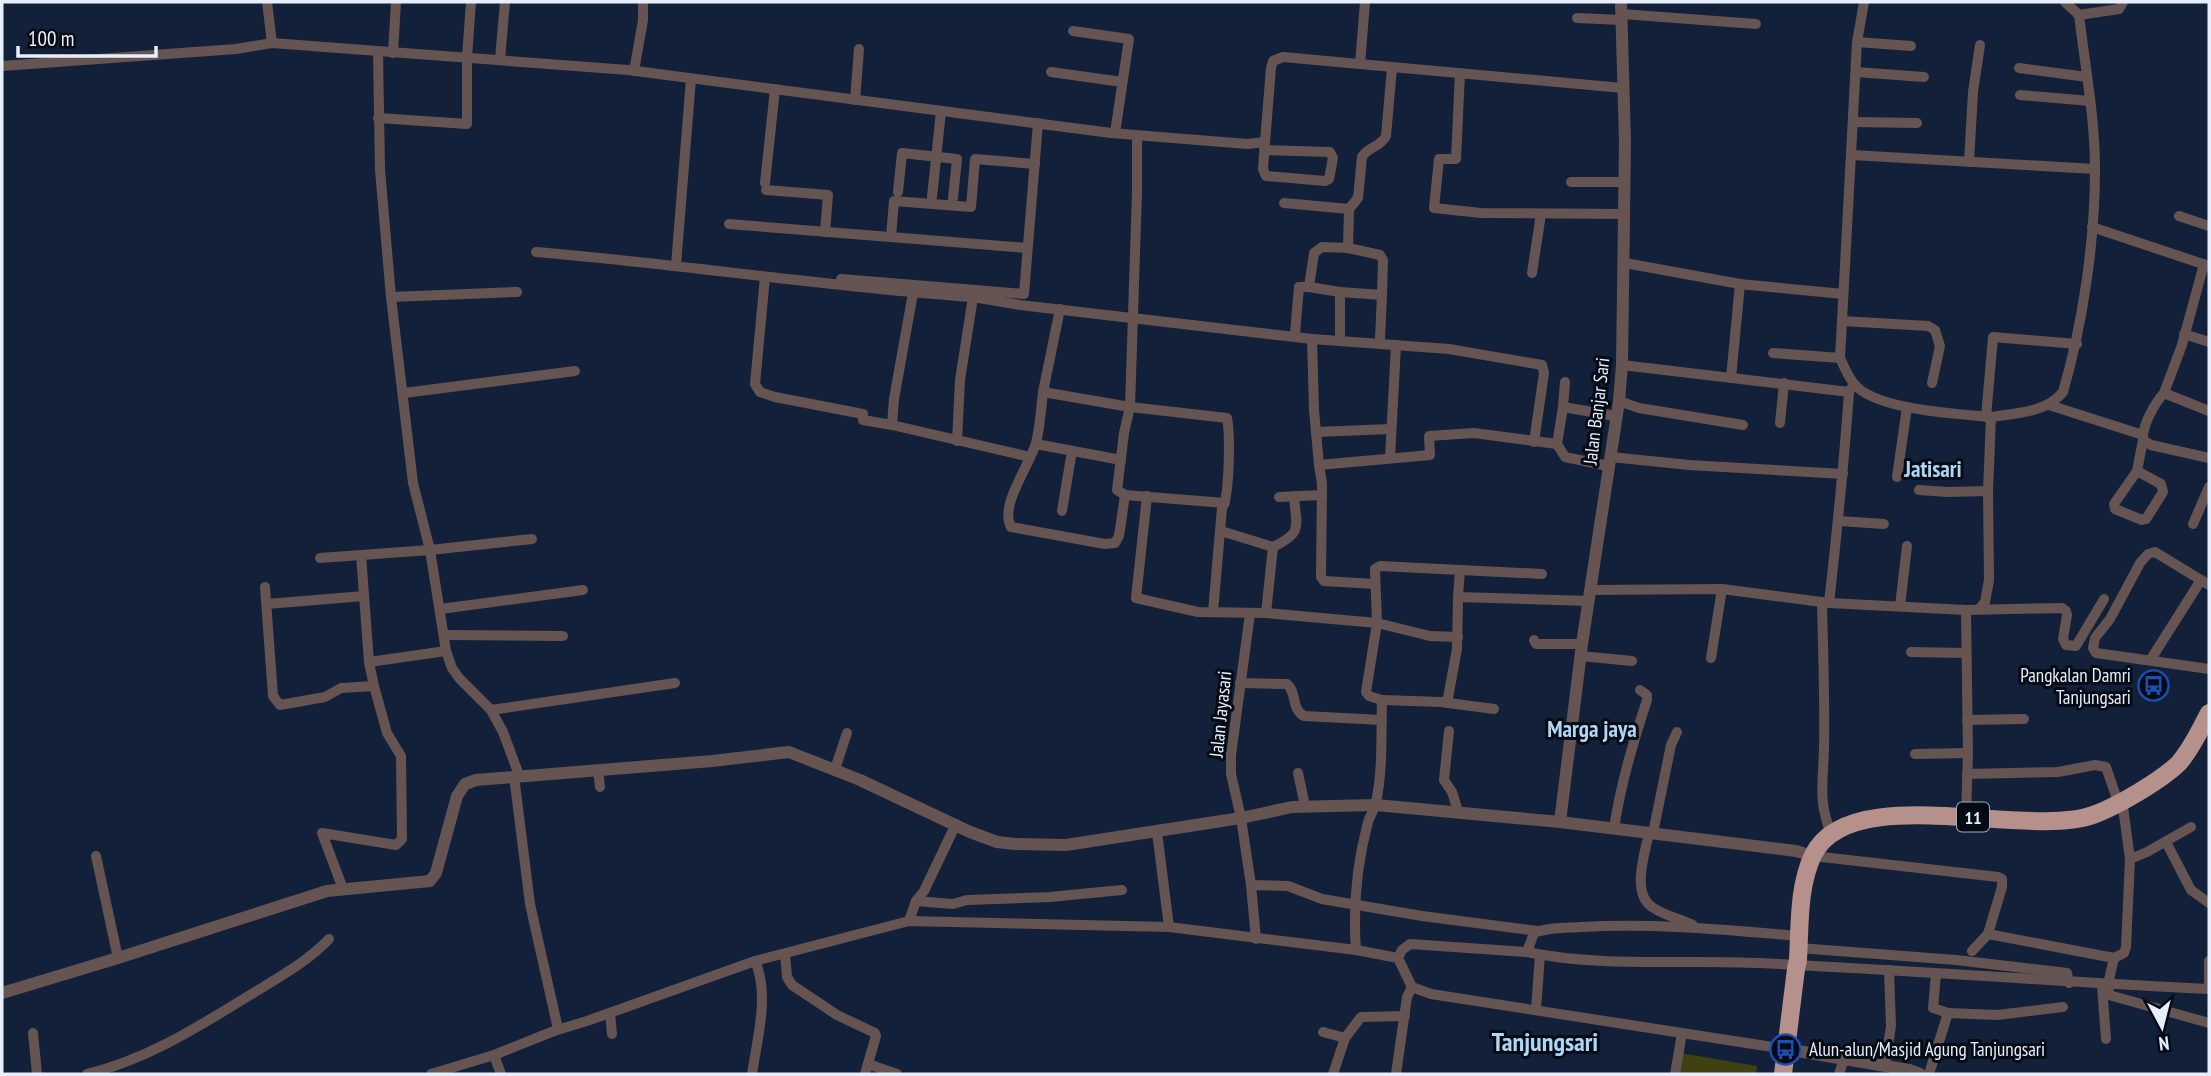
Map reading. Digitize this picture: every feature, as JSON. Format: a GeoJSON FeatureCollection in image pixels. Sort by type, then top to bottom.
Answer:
{"type":"FeatureCollection","features":[{"type":"Feature","properties":{"kind":"highway","name":"11"},"geometry":{"type":"LineString","coordinates":[[1783,1074],[1798,953],[1801,901],[1813,856],[1831,834],[1867,819],[1966,816],[2059,821],[2093,815],[2162,777],[2202,742],[2209,713]]}},
{"type":"Feature","properties":{"kind":"street"},"geometry":{"type":"LineString","coordinates":[[267,2],[272,43]]}},
{"type":"Feature","properties":{"kind":"street"},"geometry":{"type":"LineString","coordinates":[[393,53],[396,2]]}},
{"type":"Feature","properties":{"kind":"street"},"geometry":{"type":"LineString","coordinates":[[378,118],[467,124],[467,57],[471,2]]}},
{"type":"Feature","properties":{"kind":"street"},"geometry":{"type":"LineString","coordinates":[[500,59],[505,2]]}},
{"type":"Feature","properties":{"kind":"street"},"geometry":{"type":"LineString","coordinates":[[634,71],[643,20],[643,2]]}},
{"type":"Feature","properties":{"kind":"street"},"geometry":{"type":"LineString","coordinates":[[1360,64],[1364,2]]}},
{"type":"Feature","properties":{"kind":"street"},"geometry":{"type":"LineString","coordinates":[[1831,834],[1823,813],[1821,792],[1825,602],[1839,521],[1838,502],[1851,388],[1840,358],[1855,122],[1857,42],[1864,2]]}},
{"type":"Feature","properties":{"kind":"street"},"geometry":{"type":"LineString","coordinates":[[2065,2],[2086,10],[2119,9],[2123,2]]}},
{"type":"Feature","properties":{"kind":"street"},"geometry":{"type":"LineString","coordinates":[[1622,365],[1851,388],[1907,407],[1989,417],[2049,405],[2063,392],[2077,344],[2092,227],[2095,169],[2087,77],[2086,10]]}},
{"type":"Feature","properties":{"kind":"street"},"geometry":{"type":"LineString","coordinates":[[1577,18],[1622,12],[1756,24]]}},
{"type":"Feature","properties":{"kind":"street","name":"Jalan Banjar Sari"},"geometry":{"type":"LineString","coordinates":[[1560,822],[1622,365],[1625,182],[1622,12]]}},
{"type":"Feature","properties":{"kind":"street"},"geometry":{"type":"LineString","coordinates":[[1073,31],[1129,39],[1115,133]]}},
{"type":"Feature","properties":{"kind":"street"},"geometry":{"type":"LineString","coordinates":[[1857,42],[1910,46]]}},
{"type":"Feature","properties":{"kind":"street"},"geometry":{"type":"LineString","coordinates":[[2,66],[236,49],[272,43],[500,59],[634,71],[1137,136],[1247,144],[1265,146],[1329,152],[1333,158],[1329,179],[1325,181],[1266,176],[1263,169],[1265,146],[1270,68],[1278,58],[1292,57],[1623,88]]}},
{"type":"Feature","properties":{"kind":"street"},"geometry":{"type":"LineString","coordinates":[[1969,162],[1973,92],[1980,45]]}},
{"type":"Feature","properties":{"kind":"street"},"geometry":{"type":"LineString","coordinates":[[855,100],[859,49]]}},
{"type":"Feature","properties":{"kind":"street"},"geometry":{"type":"LineString","coordinates":[[378,52],[378,118],[391,297],[413,483],[430,551],[446,651],[452,668],[491,710],[503,732],[517,776],[530,904],[558,1029]]}},
{"type":"Feature","properties":{"kind":"street"},"geometry":{"type":"LineString","coordinates":[[1348,248],[1349,209],[1358,198],[1362,157],[1365,152],[1382,143],[1386,136],[1392,68]]}},
{"type":"Feature","properties":{"kind":"street"},"geometry":{"type":"LineString","coordinates":[[2019,68],[2087,77]]}},
{"type":"Feature","properties":{"kind":"street"},"geometry":{"type":"LineString","coordinates":[[1051,72],[1122,82]]}},
{"type":"Feature","properties":{"kind":"street"},"geometry":{"type":"LineString","coordinates":[[1856,72],[1924,77]]}},
{"type":"Feature","properties":{"kind":"street"},"geometry":{"type":"LineString","coordinates":[[1460,73],[1456,159],[1439,159],[1433,208],[1480,213],[1623,214]]}},
{"type":"Feature","properties":{"kind":"street"},"geometry":{"type":"LineString","coordinates":[[676,265],[691,79]]}},
{"type":"Feature","properties":{"kind":"street"},"geometry":{"type":"LineString","coordinates":[[775,89],[766,186],[828,195],[825,232]]}},
{"type":"Feature","properties":{"kind":"street"},"geometry":{"type":"LineString","coordinates":[[2020,95],[2090,101]]}},
{"type":"Feature","properties":{"kind":"street"},"geometry":{"type":"LineString","coordinates":[[932,197],[941,111]]}},
{"type":"Feature","properties":{"kind":"street"},"geometry":{"type":"LineString","coordinates":[[1855,122],[1917,123]]}},
{"type":"Feature","properties":{"kind":"street"},"geometry":{"type":"LineString","coordinates":[[789,274],[1024,294],[1038,123]]}},
{"type":"Feature","properties":{"kind":"street"},"geometry":{"type":"LineString","coordinates":[[1137,136],[1130,407],[1117,490],[1125,495],[1225,503]]}},
{"type":"Feature","properties":{"kind":"street"},"geometry":{"type":"LineString","coordinates":[[898,192],[902,153],[957,159],[953,198]]}},
{"type":"Feature","properties":{"kind":"street"},"geometry":{"type":"LineString","coordinates":[[1852,155],[2095,169]]}},
{"type":"Feature","properties":{"kind":"street"},"geometry":{"type":"LineString","coordinates":[[891,237],[894,201],[971,207],[975,159],[1035,164]]}},
{"type":"Feature","properties":{"kind":"street"},"geometry":{"type":"LineString","coordinates":[[1571,183],[1625,182]]}},
{"type":"Feature","properties":{"kind":"street"},"geometry":{"type":"LineString","coordinates":[[1284,203],[1349,209]]}},
{"type":"Feature","properties":{"kind":"street"},"geometry":{"type":"LineString","coordinates":[[1532,273],[1541,214]]}},
{"type":"Feature","properties":{"kind":"street"},"geometry":{"type":"LineString","coordinates":[[2179,216],[2209,226]]}},
{"type":"Feature","properties":{"kind":"street"},"geometry":{"type":"LineString","coordinates":[[729,224],[1027,248]]}},
{"type":"Feature","properties":{"kind":"street"},"geometry":{"type":"LineString","coordinates":[[2092,227],[2207,265],[2164,393],[2155,404],[2143,437],[2137,471],[2116,500],[2115,509],[2141,520],[2146,519],[2163,492],[2161,484],[2137,471]]}},
{"type":"Feature","properties":{"kind":"street"},"geometry":{"type":"LineString","coordinates":[[1309,287],[1316,250],[1325,247],[1348,248],[1380,256],[1380,339]]}},
{"type":"Feature","properties":{"kind":"street"},"geometry":{"type":"LineString","coordinates":[[536,252],[676,265],[913,293],[973,297],[1312,339],[1369,341],[1449,349],[1542,365],[1544,373],[1534,442]]}},
{"type":"Feature","properties":{"kind":"street"},"geometry":{"type":"LineString","coordinates":[[1625,263],[1740,284],[1843,294]]}},
{"type":"Feature","properties":{"kind":"street"},"geometry":{"type":"LineString","coordinates":[[765,277],[755,384],[760,392],[863,414],[863,420],[1030,457]]}},
{"type":"Feature","properties":{"kind":"street"},"geometry":{"type":"LineString","coordinates":[[1731,378],[1740,284]]}},
{"type":"Feature","properties":{"kind":"street"},"geometry":{"type":"LineString","coordinates":[[1295,333],[1299,287],[1382,295]]}},
{"type":"Feature","properties":{"kind":"street"},"geometry":{"type":"LineString","coordinates":[[391,297],[517,292]]}},
{"type":"Feature","properties":{"kind":"street"},"geometry":{"type":"LineString","coordinates":[[1340,292],[1340,335]]}},
{"type":"Feature","properties":{"kind":"street"},"geometry":{"type":"LineString","coordinates":[[892,425],[894,399],[913,293]]}},
{"type":"Feature","properties":{"kind":"street"},"geometry":{"type":"LineString","coordinates":[[957,441],[960,380],[973,297]]}},
{"type":"Feature","properties":{"kind":"street"},"geometry":{"type":"LineString","coordinates":[[1060,309],[1043,392],[1036,444],[1014,491],[1008,522],[1011,527],[1105,544],[1115,543],[1119,537],[1125,495]]}},
{"type":"Feature","properties":{"kind":"street"},"geometry":{"type":"LineString","coordinates":[[1842,321],[1928,326],[1935,330],[1940,346],[1931,383]]}},
{"type":"Feature","properties":{"kind":"street"},"geometry":{"type":"LineString","coordinates":[[2184,334],[2209,342]]}},
{"type":"Feature","properties":{"kind":"street"},"geometry":{"type":"LineString","coordinates":[[1980,608],[1985,602],[1989,580],[1989,417],[1993,337],[2077,344]]}},
{"type":"Feature","properties":{"kind":"street"},"geometry":{"type":"LineString","coordinates":[[1312,339],[1322,495],[1321,577],[1324,581],[1376,584]]}},
{"type":"Feature","properties":{"kind":"street"},"geometry":{"type":"LineString","coordinates":[[1390,458],[1396,345]]}},
{"type":"Feature","properties":{"kind":"street"},"geometry":{"type":"LineString","coordinates":[[1773,353],[1840,358]]}},
{"type":"Feature","properties":{"kind":"street"},"geometry":{"type":"LineString","coordinates":[[404,393],[575,371]]}},
{"type":"Feature","properties":{"kind":"street"},"geometry":{"type":"LineString","coordinates":[[1565,383],[1557,444],[1565,457],[1609,462],[1843,474]]}},
{"type":"Feature","properties":{"kind":"street"},"geometry":{"type":"LineString","coordinates":[[1780,423],[1784,383]]}},
{"type":"Feature","properties":{"kind":"street"},"geometry":{"type":"LineString","coordinates":[[1043,392],[1130,407],[1227,418],[1228,479],[1222,508],[1213,612]]}},
{"type":"Feature","properties":{"kind":"street"},"geometry":{"type":"LineString","coordinates":[[2164,393],[2209,411]]}},
{"type":"Feature","properties":{"kind":"street"},"geometry":{"type":"LineString","coordinates":[[1619,401],[1639,408],[1743,425]]}},
{"type":"Feature","properties":{"kind":"street"},"geometry":{"type":"LineString","coordinates":[[2049,405],[2143,437],[2151,445],[2209,458]]}},
{"type":"Feature","properties":{"kind":"street"},"geometry":{"type":"LineString","coordinates":[[1563,407],[1615,416]]}},
{"type":"Feature","properties":{"kind":"street"},"geometry":{"type":"LineString","coordinates":[[1897,477],[1907,407]]}},
{"type":"Feature","properties":{"kind":"street"},"geometry":{"type":"LineString","coordinates":[[1316,432],[1391,429]]}},
{"type":"Feature","properties":{"kind":"street"},"geometry":{"type":"LineString","coordinates":[[1319,465],[1430,455],[1429,436],[1474,433],[1557,444]]}},
{"type":"Feature","properties":{"kind":"street"},"geometry":{"type":"LineString","coordinates":[[1036,444],[1121,460]]}},
{"type":"Feature","properties":{"kind":"street"},"geometry":{"type":"LineString","coordinates":[[1062,511],[1072,451]]}},
{"type":"Feature","properties":{"kind":"street"},"geometry":{"type":"LineString","coordinates":[[2193,524],[2209,487]]}},
{"type":"Feature","properties":{"kind":"street"},"geometry":{"type":"LineString","coordinates":[[1919,490],[1988,491]]}},
{"type":"Feature","properties":{"kind":"street"},"geometry":{"type":"LineString","coordinates":[[1279,497],[1322,495]]}},
{"type":"Feature","properties":{"kind":"street"},"geometry":{"type":"LineString","coordinates":[[1147,496],[1136,598],[1170,607],[1377,623],[1430,636],[1458,637]]}},
{"type":"Feature","properties":{"kind":"street"},"geometry":{"type":"LineString","coordinates":[[1221,531],[1273,547],[1296,532],[1294,496]]}},
{"type":"Feature","properties":{"kind":"street"},"geometry":{"type":"LineString","coordinates":[[1839,521],[1884,524]]}},
{"type":"Feature","properties":{"kind":"street"},"geometry":{"type":"LineString","coordinates":[[320,558],[430,551],[532,539]]}},
{"type":"Feature","properties":{"kind":"street"},"geometry":{"type":"LineString","coordinates":[[1900,606],[1907,546]]}},
{"type":"Feature","properties":{"kind":"street"},"geometry":{"type":"LineString","coordinates":[[1266,613],[1273,547]]}},
{"type":"Feature","properties":{"kind":"street"},"geometry":{"type":"LineString","coordinates":[[2151,659],[2205,582],[2155,552],[2148,554],[2140,563],[2110,620],[2095,638],[2093,648],[2096,653],[2209,669]]}},
{"type":"Feature","properties":{"kind":"street"},"geometry":{"type":"LineString","coordinates":[[343,889],[322,833],[396,845],[402,839],[401,756],[387,733],[369,662],[360,555]]}},
{"type":"Feature","properties":{"kind":"street"},"geometry":{"type":"LineString","coordinates":[[1494,709],[1447,703],[1382,700],[1368,696],[1366,692],[1377,623],[1375,569],[1380,566],[1542,574]]}},
{"type":"Feature","properties":{"kind":"street"},"geometry":{"type":"LineString","coordinates":[[1447,703],[1458,637],[1460,570]]}},
{"type":"Feature","properties":{"kind":"street"},"geometry":{"type":"LineString","coordinates":[[265,587],[275,702],[279,705],[325,696],[341,688],[374,686]]}},
{"type":"Feature","properties":{"kind":"street"},"geometry":{"type":"LineString","coordinates":[[1711,658],[1722,589]]}},
{"type":"Feature","properties":{"kind":"street"},"geometry":{"type":"LineString","coordinates":[[1458,597],[1722,589],[1825,602],[1966,610],[2062,608],[2067,615],[2063,639],[2066,645],[2074,647],[2104,599]]}},
{"type":"Feature","properties":{"kind":"street"},"geometry":{"type":"LineString","coordinates":[[440,609],[583,590]]}},
{"type":"Feature","properties":{"kind":"street"},"geometry":{"type":"LineString","coordinates":[[267,604],[363,596]]}},
{"type":"Feature","properties":{"kind":"street"},"geometry":{"type":"LineString","coordinates":[[1966,610],[1966,816]]}},
{"type":"Feature","properties":{"kind":"street","name":"Jalan Jayasari"},"geometry":{"type":"LineString","coordinates":[[1250,614],[1231,755],[1231,774],[1241,818],[1256,939]]}},
{"type":"Feature","properties":{"kind":"street"},"geometry":{"type":"LineString","coordinates":[[444,635],[563,636]]}},
{"type":"Feature","properties":{"kind":"street"},"geometry":{"type":"LineString","coordinates":[[1534,640],[1536,644],[1582,650],[1632,661]]}},
{"type":"Feature","properties":{"kind":"street"},"geometry":{"type":"LineString","coordinates":[[369,662],[446,651]]}},
{"type":"Feature","properties":{"kind":"street"},"geometry":{"type":"LineString","coordinates":[[1911,652],[1965,653]]}},
{"type":"Feature","properties":{"kind":"street"},"geometry":{"type":"LineString","coordinates":[[491,710],[675,682]]}},
{"type":"Feature","properties":{"kind":"street"},"geometry":{"type":"LineString","coordinates":[[1240,683],[1287,684],[1293,691],[1296,709],[1304,716],[1382,720]]}},
{"type":"Feature","properties":{"kind":"street"},"geometry":{"type":"LineString","coordinates":[[1614,828],[1621,783],[1647,700],[1647,695],[1640,690]]}},
{"type":"Feature","properties":{"kind":"street"},"geometry":{"type":"LineString","coordinates":[[1356,950],[1356,903],[1368,820],[1376,805],[1382,700]]}},
{"type":"Feature","properties":{"kind":"street"},"geometry":{"type":"LineString","coordinates":[[1967,720],[2024,719]]}},
{"type":"Feature","properties":{"kind":"street"},"geometry":{"type":"LineString","coordinates":[[1449,731],[1444,780],[1452,792],[1458,811]]}},
{"type":"Feature","properties":{"kind":"street"},"geometry":{"type":"LineString","coordinates":[[1677,732],[1671,745],[1642,875],[1641,887],[1645,900],[1652,907],[1698,928],[1798,953],[1956,960],[2067,972],[2069,983]]}},
{"type":"Feature","properties":{"kind":"street"},"geometry":{"type":"LineString","coordinates":[[835,769],[847,733]]}},
{"type":"Feature","properties":{"kind":"street"},"geometry":{"type":"LineString","coordinates":[[2,992],[327,891],[430,881],[436,873],[457,796],[465,784],[487,778],[789,752],[835,769],[996,842],[1066,845],[1304,806],[1376,805],[1614,828],[1796,851],[1813,856],[1998,877],[2002,880],[2003,887],[1988,934],[1972,951]]}},
{"type":"Feature","properties":{"kind":"street"},"geometry":{"type":"LineString","coordinates":[[1915,754],[1968,753]]}},
{"type":"Feature","properties":{"kind":"street"},"geometry":{"type":"LineString","coordinates":[[1967,774],[2058,772],[2099,764],[2106,767],[2120,801],[2130,859],[2124,953],[2114,958],[1988,934]]}},
{"type":"Feature","properties":{"kind":"street"},"geometry":{"type":"LineString","coordinates":[[598,770],[600,787]]}},
{"type":"Feature","properties":{"kind":"street"},"geometry":{"type":"LineString","coordinates":[[1298,773],[1304,806]]}},
{"type":"Feature","properties":{"kind":"street"},"geometry":{"type":"LineString","coordinates":[[909,921],[916,901],[925,891],[956,824]]}},
{"type":"Feature","properties":{"kind":"street"},"geometry":{"type":"LineString","coordinates":[[2130,859],[2191,827]]}},
{"type":"Feature","properties":{"kind":"street"},"geometry":{"type":"LineString","coordinates":[[1157,832],[1169,928]]}},
{"type":"Feature","properties":{"kind":"street"},"geometry":{"type":"LineString","coordinates":[[2166,842],[2191,890],[2209,903]]}},
{"type":"Feature","properties":{"kind":"street"},"geometry":{"type":"LineString","coordinates":[[96,856],[118,958]]}},
{"type":"Feature","properties":{"kind":"street"},"geometry":{"type":"LineString","coordinates":[[1251,885],[1287,886],[1322,899],[1422,916],[1538,931],[1597,927],[1698,928]]}},
{"type":"Feature","properties":{"kind":"street"},"geometry":{"type":"LineString","coordinates":[[916,901],[953,904],[968,900],[1050,897],[1122,890]]}},
{"type":"Feature","properties":{"kind":"street"},"geometry":{"type":"LineString","coordinates":[[431,1074],[494,1055],[558,1029],[755,961],[909,921],[1169,928],[1356,950],[1398,958]]}},
{"type":"Feature","properties":{"kind":"street"},"geometry":{"type":"LineString","coordinates":[[1527,952],[1534,933],[1538,931]]}},
{"type":"Feature","properties":{"kind":"street"},"geometry":{"type":"LineString","coordinates":[[87,1074],[118,1066],[168,1044],[299,964],[329,939]]}},
{"type":"Feature","properties":{"kind":"street"},"geometry":{"type":"LineString","coordinates":[[1398,958],[1402,950],[1410,944],[1527,952],[1591,961],[1733,961],[2069,983],[2209,989]]}},
{"type":"Feature","properties":{"kind":"street"},"geometry":{"type":"LineString","coordinates":[[785,954],[787,977],[792,985],[837,1016],[875,1033],[867,1069],[897,1074]]}},
{"type":"Feature","properties":{"kind":"street"},"geometry":{"type":"LineString","coordinates":[[1536,1009],[1540,955]]}},
{"type":"Feature","properties":{"kind":"street"},"geometry":{"type":"LineString","coordinates":[[1398,958],[1412,987],[1431,994],[1786,1049],[1920,1074]]}},
{"type":"Feature","properties":{"kind":"street"},"geometry":{"type":"LineString","coordinates":[[2106,1039],[2105,984],[2114,958]]}},
{"type":"Feature","properties":{"kind":"street"},"geometry":{"type":"LineString","coordinates":[[752,1074],[761,1001],[759,971],[755,961]]}},
{"type":"Feature","properties":{"kind":"street"},"geometry":{"type":"LineString","coordinates":[[2209,961],[2209,982]]}},
{"type":"Feature","properties":{"kind":"street"},"geometry":{"type":"LineString","coordinates":[[1885,1066],[1891,1026],[1889,970]]}},
{"type":"Feature","properties":{"kind":"street"},"geometry":{"type":"LineString","coordinates":[[1937,974],[1933,1008],[1948,1013],[1997,1015],[2063,1007]]}},
{"type":"Feature","properties":{"kind":"street"},"geometry":{"type":"LineString","coordinates":[[2105,984],[2109,995],[2116,998],[2209,1023]]}},
{"type":"Feature","properties":{"kind":"street"},"geometry":{"type":"LineString","coordinates":[[1396,1074],[1406,997],[1412,987]]}},
{"type":"Feature","properties":{"kind":"street"},"geometry":{"type":"LineString","coordinates":[[610,1013],[612,1034]]}},
{"type":"Feature","properties":{"kind":"street"},"geometry":{"type":"LineString","coordinates":[[1929,1074],[1948,1013]]}},
{"type":"Feature","properties":{"kind":"street"},"geometry":{"type":"LineString","coordinates":[[1333,1074],[1345,1038],[1363,1015],[1405,1016]]}},
{"type":"Feature","properties":{"kind":"street"},"geometry":{"type":"LineString","coordinates":[[1323,1032],[1345,1038]]}},
{"type":"Feature","properties":{"kind":"street"},"geometry":{"type":"LineString","coordinates":[[33,1033],[37,1074]]}},
{"type":"Feature","properties":{"kind":"street"},"geometry":{"type":"LineString","coordinates":[[1675,1074],[1682,1033]]}},
{"type":"Feature","properties":{"kind":"street"},"geometry":{"type":"LineString","coordinates":[[494,1055],[501,1074]]}},
{"type":"Feature","properties":{"kind":"street"},"geometry":{"type":"LineString","coordinates":[[1839,1074],[1844,1059]]}},
{"type":"Feature","properties":{"kind":"green space"},"geometry":{"type":"Polygon","coordinates":[[[1680,1053],[1757,1066],[1756,1074],[1676,1074],[1680,1053]]]}},
{"type":"Feature","properties":{"kind":"place","name":"Pangkalan Damri Tanjungsari"},"geometry":{"type":"Point","coordinates":[2154,686]}},
{"type":"Feature","properties":{"kind":"place","name":"Alun-alun/Masjid Agung Tanjungsari"},"geometry":{"type":"Point","coordinates":[1786,1049]}},
{"type":"Feature","properties":{"kind":"district","name":"Jatisari"},"geometry":{"type":"Point","coordinates":[1933,468]}},
{"type":"Feature","properties":{"kind":"district","name":"Marga jaya"},"geometry":{"type":"Point","coordinates":[1592,728]}},
{"type":"Feature","properties":{"kind":"district","name":"Tanjungsari"},"geometry":{"type":"Point","coordinates":[1545,1041]}}]}
